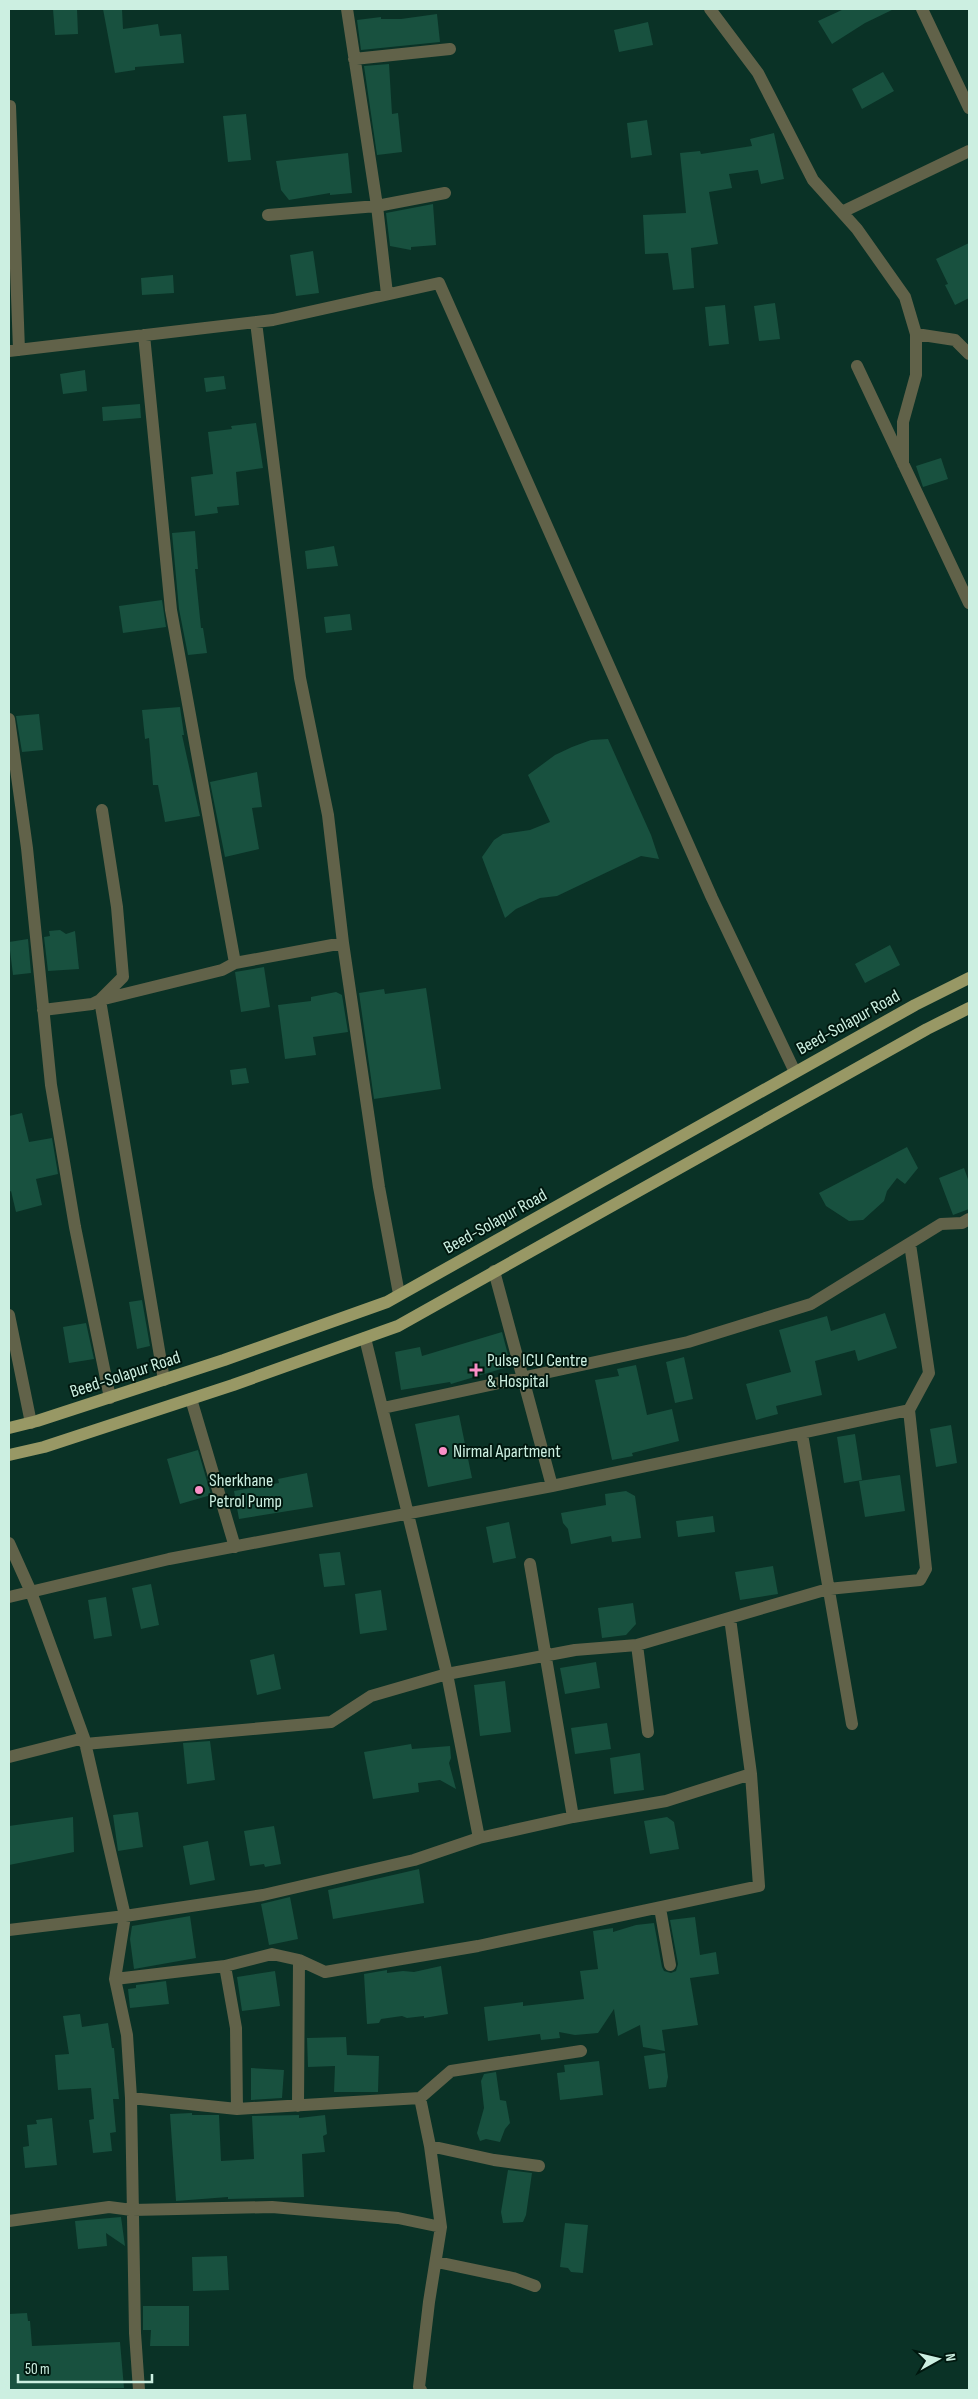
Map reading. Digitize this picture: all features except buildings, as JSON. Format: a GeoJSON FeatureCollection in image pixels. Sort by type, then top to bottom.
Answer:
{"type":"FeatureCollection","features":[{"type":"Feature","properties":{"kind":"main road","name":"Beed-Solapur Road"},"geometry":{"type":"LineString","coordinates":[[9,1428],[31,1423],[164,1380],[387,1302],[915,1005],[969,978]]}},
{"type":"Feature","properties":{"kind":"main road"},"geometry":{"type":"LineString","coordinates":[[9,1455],[44,1447],[191,1399],[398,1326],[927,1029],[969,1008]]}},
{"type":"Feature","properties":{"kind":"street"},"geometry":{"type":"LineString","coordinates":[[347,9],[377,206],[387,294]]}},
{"type":"Feature","properties":{"kind":"street"},"geometry":{"type":"LineString","coordinates":[[710,9],[758,73],[812,180],[857,229],[905,297],[916,334],[916,375],[903,422],[904,464]]}},
{"type":"Feature","properties":{"kind":"street"},"geometry":{"type":"LineString","coordinates":[[922,9],[969,108]]}},
{"type":"Feature","properties":{"kind":"street"},"geometry":{"type":"LineString","coordinates":[[354,59],[450,49]]}},
{"type":"Feature","properties":{"kind":"street"},"geometry":{"type":"LineString","coordinates":[[10,106],[14,350],[256,322],[439,283],[712,898],[795,1072]]}},
{"type":"Feature","properties":{"kind":"street"},"geometry":{"type":"LineString","coordinates":[[842,212],[969,151]]}},
{"type":"Feature","properties":{"kind":"street"},"geometry":{"type":"LineString","coordinates":[[268,214],[377,206],[445,193]]}},
{"type":"Feature","properties":{"kind":"street"},"geometry":{"type":"LineString","coordinates":[[256,322],[300,678],[328,815],[343,942],[379,1187],[399,1294]]}},
{"type":"Feature","properties":{"kind":"street"},"geometry":{"type":"LineString","coordinates":[[916,334],[955,340],[969,354]]}},
{"type":"Feature","properties":{"kind":"street"},"geometry":{"type":"LineString","coordinates":[[144,335],[172,610],[235,962]]}},
{"type":"Feature","properties":{"kind":"street"},"geometry":{"type":"LineString","coordinates":[[857,366],[969,603]]}},
{"type":"Feature","properties":{"kind":"street"},"geometry":{"type":"LineString","coordinates":[[9,719],[27,848],[52,1094],[75,1227],[110,1398]]}},
{"type":"Feature","properties":{"kind":"street"},"geometry":{"type":"LineString","coordinates":[[100,1000],[123,977],[117,907],[102,810]]}},
{"type":"Feature","properties":{"kind":"street"},"geometry":{"type":"LineString","coordinates":[[43,1010],[92,1004],[100,1000],[222,970],[235,962],[343,942]]}},
{"type":"Feature","properties":{"kind":"street"},"geometry":{"type":"LineString","coordinates":[[100,1000],[164,1380]]}},
{"type":"Feature","properties":{"kind":"street"},"geometry":{"type":"LineString","coordinates":[[383,1408],[688,1342],[811,1304],[941,1224],[962,1223],[969,1220]]}},
{"type":"Feature","properties":{"kind":"street"},"geometry":{"type":"LineString","coordinates":[[9,1757],[84,1741],[331,1722],[370,1696],[447,1674],[575,1650],[637,1644],[828,1589],[920,1580],[926,1569],[909,1410],[929,1373],[910,1244]]}},
{"type":"Feature","properties":{"kind":"street"},"geometry":{"type":"LineString","coordinates":[[494,1271],[552,1486]]}},
{"type":"Feature","properties":{"kind":"street"},"geometry":{"type":"LineString","coordinates":[[9,1315],[31,1423]]}},
{"type":"Feature","properties":{"kind":"street"},"geometry":{"type":"LineString","coordinates":[[365,1338],[447,1674],[479,1838]]}},
{"type":"Feature","properties":{"kind":"street"},"geometry":{"type":"LineString","coordinates":[[191,1399],[235,1547]]}},
{"type":"Feature","properties":{"kind":"street"},"geometry":{"type":"LineString","coordinates":[[9,1597],[169,1559],[552,1486],[909,1410]]}},
{"type":"Feature","properties":{"kind":"street"},"geometry":{"type":"LineString","coordinates":[[802,1434],[852,1724]]}},
{"type":"Feature","properties":{"kind":"street"},"geometry":{"type":"LineString","coordinates":[[9,1543],[31,1592],[84,1741],[125,1916],[114,1979],[127,2035],[131,2098],[134,2333],[138,2390]]}},
{"type":"Feature","properties":{"kind":"street"},"geometry":{"type":"LineString","coordinates":[[530,1564],[547,1655],[573,1817]]}},
{"type":"Feature","properties":{"kind":"street"},"geometry":{"type":"LineString","coordinates":[[114,1979],[224,1966],[272,1954],[299,1960],[325,1972],[478,1946],[759,1886],[751,1774],[730,1618]]}},
{"type":"Feature","properties":{"kind":"street"},"geometry":{"type":"LineString","coordinates":[[637,1644],[648,1732]]}},
{"type":"Feature","properties":{"kind":"street"},"geometry":{"type":"LineString","coordinates":[[9,1930],[125,1916],[263,1896],[414,1860],[479,1838],[573,1817],[666,1801],[751,1774]]}},
{"type":"Feature","properties":{"kind":"street"},"geometry":{"type":"LineString","coordinates":[[660,1908],[670,1965]]}},
{"type":"Feature","properties":{"kind":"street"},"geometry":{"type":"LineString","coordinates":[[298,2106],[299,1960]]}},
{"type":"Feature","properties":{"kind":"street"},"geometry":{"type":"LineString","coordinates":[[224,1966],[236,2028],[236,2109]]}},
{"type":"Feature","properties":{"kind":"street"},"geometry":{"type":"LineString","coordinates":[[131,2098],[236,2109],[420,2098],[451,2071],[581,2051]]}},
{"type":"Feature","properties":{"kind":"street"},"geometry":{"type":"LineString","coordinates":[[420,2098],[430,2146],[441,2227],[437,2262],[429,2302],[419,2387],[421,2390]]}},
{"type":"Feature","properties":{"kind":"street"},"geometry":{"type":"LineString","coordinates":[[430,2146],[494,2160],[539,2166]]}},
{"type":"Feature","properties":{"kind":"street"},"geometry":{"type":"LineString","coordinates":[[9,2221],[109,2207],[132,2210],[272,2207],[398,2218],[441,2227]]}},
{"type":"Feature","properties":{"kind":"street"},"geometry":{"type":"LineString","coordinates":[[437,2262],[512,2278],[535,2286]]}},
{"type":"Feature","properties":{"kind":"place","name":"Pulse ICU Centre & Hospital"},"geometry":{"type":"Point","coordinates":[476,1370]}},
{"type":"Feature","properties":{"kind":"place","name":"Nirmal Apartment"},"geometry":{"type":"Point","coordinates":[443,1451]}},
{"type":"Feature","properties":{"kind":"place","name":"Sherkhane Petrol Pump"},"geometry":{"type":"Point","coordinates":[199,1490]}}]}
